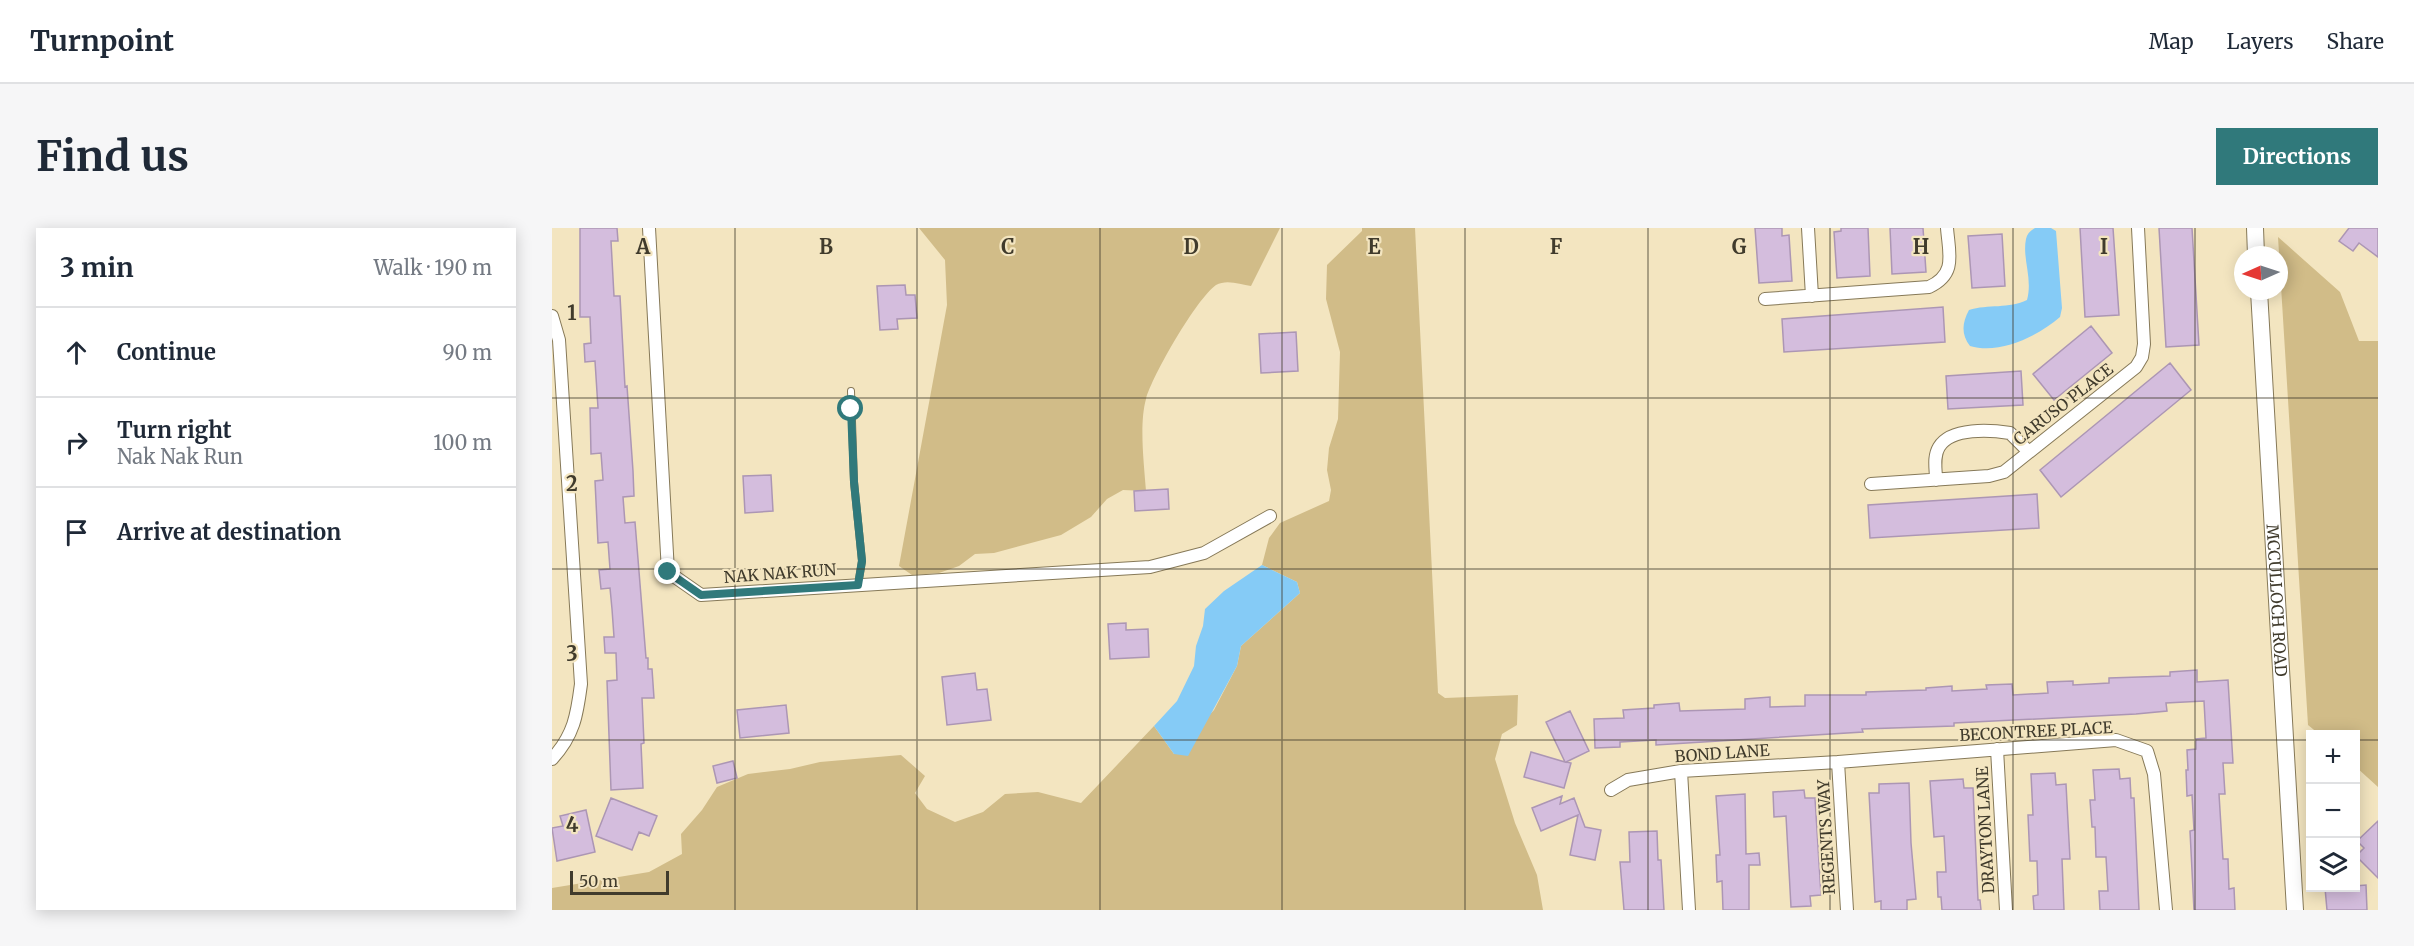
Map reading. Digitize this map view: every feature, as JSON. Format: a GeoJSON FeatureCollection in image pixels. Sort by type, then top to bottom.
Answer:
{"type":"FeatureCollection","features":[{"type":"Feature","properties":{"kind":"main road"},"geometry":{"type":"LineString","coordinates":[[2255,228],[2256,246]]}},
{"type":"Feature","properties":{"kind":"main road","name":"MCCULLOCH ROAD"},"geometry":{"type":"LineString","coordinates":[[2260,300],[2295,910]]}},
{"type":"Feature","properties":{"kind":"street","name":"NAK NAK RUN"},"geometry":{"type":"LineString","coordinates":[[649,228],[668,572],[701,595],[1150,567],[1204,553],[1270,516]]}},
{"type":"Feature","properties":{"kind":"street"},"geometry":{"type":"LineString","coordinates":[[1808,228],[1812,296]]}},
{"type":"Feature","properties":{"kind":"street"},"geometry":{"type":"LineString","coordinates":[[1765,299],[1929,287],[1940,282],[1948,273],[1950,262],[1947,228]]}},
{"type":"Feature","properties":{"kind":"street","name":"CARUSO PLACE"},"geometry":{"type":"LineString","coordinates":[[1871,484],[1989,476],[2004,472],[2136,367],[2142,357],[2144,344],[2138,228]]}},
{"type":"Feature","properties":{"kind":"street"},"geometry":{"type":"LineString","coordinates":[[552,316],[559,340],[581,684],[576,722],[563,748],[552,759]]}},
{"type":"Feature","properties":{"kind":"street"},"geometry":{"type":"LineString","coordinates":[[1936,480],[1935,459],[1939,447],[1947,439],[1958,434],[2010,433],[2029,452]]}},
{"type":"Feature","properties":{"kind":"street","name":"BECONTREE PLACE"},"geometry":{"type":"LineString","coordinates":[[1838,762],[2116,740],[2146,751],[2154,774],[2166,910]]}},
{"type":"Feature","properties":{"kind":"street","name":"DRAYTON LANE"},"geometry":{"type":"LineString","coordinates":[[1997,749],[2006,910]]}},
{"type":"Feature","properties":{"kind":"street","name":"BOND LANE"},"geometry":{"type":"LineString","coordinates":[[1611,790],[1628,780],[1681,771],[1838,762]]}},
{"type":"Feature","properties":{"kind":"street","name":"REGENTS WAY"},"geometry":{"type":"LineString","coordinates":[[1838,762],[1847,910]]}},
{"type":"Feature","properties":{"kind":"street"},"geometry":{"type":"LineString","coordinates":[[1681,771],[1689,910]]}},
{"type":"Feature","properties":{"kind":"lane"},"geometry":{"type":"LineString","coordinates":[[850,392],[854,482],[862,561],[858,585]]}},
{"type":"Feature","properties":{"kind":"shaded area"},"geometry":{"type":"Polygon","coordinates":[[[919,228],[1280,228],[1251,286],[1229,282],[1216,285],[1187,321],[1157,373],[1144,409],[1143,444],[1146,491],[1123,490],[1107,499],[1091,517],[1061,535],[994,553],[975,554],[959,566],[939,573],[912,575],[899,566],[947,305],[945,260],[919,228]]]}},
{"type":"Feature","properties":{"kind":"shaded area"},"geometry":{"type":"Polygon","coordinates":[[[1362,228],[1415,228],[1438,693],[1445,698],[1518,695],[1517,725],[1502,734],[1495,759],[1515,823],[1537,875],[1543,910],[552,910],[552,888],[649,872],[682,854],[681,834],[702,810],[717,787],[748,774],[790,769],[820,762],[901,755],[925,776],[915,793],[927,809],[955,822],[983,812],[1005,794],[1038,792],[1081,803],[1154,726],[1174,754],[1214,710],[1237,666],[1241,646],[1300,593],[1297,582],[1262,565],[1269,538],[1280,523],[1329,501],[1331,490],[1327,470],[1329,448],[1338,419],[1340,352],[1326,299],[1327,265],[1362,231],[1362,228]]]}},
{"type":"Feature","properties":{"kind":"shaded area"},"geometry":{"type":"Polygon","coordinates":[[[2278,237],[2340,292],[2359,341],[2378,341],[2378,787],[2360,771],[2360,730],[2314,730],[2308,725],[2282,300],[2288,300],[2288,246],[2279,246],[2278,237]]]}},
{"type":"Feature","properties":{"kind":"water"},"geometry":{"type":"Polygon","coordinates":[[[2035,228],[2051,228],[2056,231],[2062,308],[2060,317],[2030,337],[2006,346],[1982,348],[1970,346],[1965,337],[1964,328],[1969,310],[2013,305],[2027,300],[2029,284],[2025,246],[2027,236],[2035,228]]]}},
{"type":"Feature","properties":{"kind":"water"},"geometry":{"type":"Polygon","coordinates":[[[1262,565],[1297,582],[1300,593],[1241,646],[1237,666],[1188,756],[1174,754],[1154,726],[1177,701],[1194,666],[1196,646],[1203,626],[1205,609],[1224,591],[1262,565]]]}},
{"type":"Feature","properties":{"kind":"building"},"geometry":{"type":"Polygon","coordinates":[[[580,228],[617,228],[618,241],[611,241],[614,296],[620,296],[634,496],[623,497],[625,523],[635,522],[646,658],[648,658],[648,669],[652,669],[654,698],[642,698],[643,788],[611,790],[607,681],[617,680],[616,653],[605,653],[604,637],[614,637],[610,588],[601,589],[599,570],[610,569],[608,542],[598,543],[595,481],[603,480],[601,453],[591,454],[590,408],[598,408],[595,361],[585,362],[584,344],[591,343],[590,317],[580,317],[580,228]]]}},
{"type":"Feature","properties":{"kind":"building"},"geometry":{"type":"Polygon","coordinates":[[[1755,228],[1782,228],[1782,236],[1789,235],[1792,281],[1759,283],[1755,228]]]}},
{"type":"Feature","properties":{"kind":"building"},"geometry":{"type":"Polygon","coordinates":[[[1841,228],[1868,228],[1870,276],[1837,278],[1834,232],[1841,231],[1841,228]]]}},
{"type":"Feature","properties":{"kind":"building"},"geometry":{"type":"Polygon","coordinates":[[[1890,228],[1923,228],[1926,272],[1892,274],[1890,228]]]}},
{"type":"Feature","properties":{"kind":"building"},"geometry":{"type":"Polygon","coordinates":[[[2080,228],[2113,228],[2119,315],[2085,317],[2080,228]]]}},
{"type":"Feature","properties":{"kind":"building"},"geometry":{"type":"Polygon","coordinates":[[[2159,228],[2192,228],[2199,345],[2166,347],[2159,228]]]}},
{"type":"Feature","properties":{"kind":"building"},"geometry":{"type":"Polygon","coordinates":[[[2349,228],[2378,228],[2378,257],[2359,243],[2353,251],[2339,241],[2349,228]]]}},
{"type":"Feature","properties":{"kind":"building"},"geometry":{"type":"Polygon","coordinates":[[[2002,234],[2005,286],[1972,288],[1968,236],[2002,234]]]}},
{"type":"Feature","properties":{"kind":"building"},"geometry":{"type":"Polygon","coordinates":[[[905,285],[906,295],[915,295],[917,318],[897,319],[898,329],[880,330],[877,286],[905,285]]]}},
{"type":"Feature","properties":{"kind":"building"},"geometry":{"type":"Polygon","coordinates":[[[1943,307],[1945,342],[1784,352],[1782,319],[1943,307]]]}},
{"type":"Feature","properties":{"kind":"building"},"geometry":{"type":"Polygon","coordinates":[[[2091,326],[2112,353],[2054,400],[2033,374],[2091,326]]]}},
{"type":"Feature","properties":{"kind":"building"},"geometry":{"type":"Polygon","coordinates":[[[1296,332],[1298,371],[1261,373],[1259,334],[1296,332]]]}},
{"type":"Feature","properties":{"kind":"building"},"geometry":{"type":"Polygon","coordinates":[[[2170,363],[2191,390],[2061,497],[2040,470],[2170,363]]]}},
{"type":"Feature","properties":{"kind":"building"},"geometry":{"type":"Polygon","coordinates":[[[2021,371],[2023,405],[1948,409],[1946,376],[2021,371]]]}},
{"type":"Feature","properties":{"kind":"building"},"geometry":{"type":"Polygon","coordinates":[[[771,475],[773,511],[745,513],[743,476],[771,475]]]}},
{"type":"Feature","properties":{"kind":"building"},"geometry":{"type":"Polygon","coordinates":[[[1168,489],[1169,509],[1135,511],[1134,491],[1168,489]]]}},
{"type":"Feature","properties":{"kind":"building"},"geometry":{"type":"Polygon","coordinates":[[[2037,494],[2039,528],[1870,538],[1868,505],[2037,494]]]}},
{"type":"Feature","properties":{"kind":"building"},"geometry":{"type":"Polygon","coordinates":[[[1126,623],[1126,630],[1148,629],[1149,657],[1110,659],[1108,624],[1126,623]]]}},
{"type":"Feature","properties":{"kind":"building"},"geometry":{"type":"Polygon","coordinates":[[[2197,670],[2197,682],[2228,680],[2233,763],[2223,763],[2225,794],[2219,794],[2223,859],[2228,859],[2229,889],[2234,888],[2235,910],[2194,910],[2190,831],[2194,830],[2192,795],[2187,796],[2186,770],[2188,770],[2187,750],[2196,749],[2196,739],[2206,738],[2204,701],[2166,703],[2167,711],[2136,714],[1954,723],[1954,726],[1862,729],[1863,732],[1656,745],[1656,740],[1620,742],[1620,747],[1595,748],[1594,719],[1624,718],[1623,710],[1654,708],[1654,705],[1679,703],[1680,711],[1745,709],[1745,699],[1770,697],[1770,707],[1805,706],[1805,695],[1866,695],[1866,692],[1926,690],[1926,688],[1952,686],[1952,691],[1987,689],[1986,685],[2012,684],[2013,695],[2048,693],[2047,682],[2073,681],[2073,685],[2109,683],[2109,678],[2170,676],[2170,672],[2197,670]]]}},
{"type":"Feature","properties":{"kind":"building"},"geometry":{"type":"Polygon","coordinates":[[[975,673],[977,690],[987,689],[991,720],[947,725],[942,677],[975,673]]]}},
{"type":"Feature","properties":{"kind":"building"},"geometry":{"type":"Polygon","coordinates":[[[786,705],[789,733],[740,738],[737,710],[786,705]]]}},
{"type":"Feature","properties":{"kind":"building"},"geometry":{"type":"Polygon","coordinates":[[[1570,711],[1589,751],[1566,762],[1571,763],[1564,788],[1524,777],[1531,752],[1565,762],[1546,722],[1570,711]]]}},
{"type":"Feature","properties":{"kind":"building"},"geometry":{"type":"Polygon","coordinates":[[[733,761],[737,778],[717,783],[713,766],[733,761]]]}},
{"type":"Feature","properties":{"kind":"building"},"geometry":{"type":"Polygon","coordinates":[[[2119,769],[2120,779],[2130,778],[2131,798],[2134,798],[2139,910],[2100,910],[2099,891],[2108,891],[2106,857],[2096,857],[2095,827],[2092,827],[2090,800],[2095,800],[2093,770],[2119,769]]]}},
{"type":"Feature","properties":{"kind":"building"},"geometry":{"type":"Polygon","coordinates":[[[2055,773],[2056,785],[2066,784],[2070,859],[2062,859],[2064,910],[2034,910],[2033,896],[2038,895],[2037,861],[2030,861],[2028,815],[2033,815],[2031,774],[2055,773]]]}},
{"type":"Feature","properties":{"kind":"building"},"geometry":{"type":"Polygon","coordinates":[[[1963,779],[1964,788],[1973,788],[1978,900],[1980,900],[1981,910],[1942,910],[1941,897],[1938,897],[1937,872],[1946,872],[1944,836],[1934,837],[1930,781],[1963,779]]]}},
{"type":"Feature","properties":{"kind":"building"},"geometry":{"type":"Polygon","coordinates":[[[1909,783],[1916,899],[1907,900],[1907,910],[1881,910],[1881,901],[1875,902],[1869,793],[1879,793],[1879,784],[1909,783]]]}},
{"type":"Feature","properties":{"kind":"building"},"geometry":{"type":"Polygon","coordinates":[[[1804,790],[1805,798],[1815,798],[1821,895],[1810,896],[1811,906],[1791,907],[1786,816],[1774,817],[1773,792],[1804,790]]]}},
{"type":"Feature","properties":{"kind":"building"},"geometry":{"type":"Polygon","coordinates":[[[1745,794],[1746,854],[1759,853],[1760,865],[1749,865],[1749,910],[1723,910],[1722,881],[1717,882],[1716,855],[1720,855],[1716,796],[1745,794]]]}},
{"type":"Feature","properties":{"kind":"building"},"geometry":{"type":"Polygon","coordinates":[[[1562,796],[1560,804],[1574,798],[1585,827],[1601,830],[1595,860],[1570,855],[1578,815],[1541,831],[1532,808],[1562,796]]]}},
{"type":"Feature","properties":{"kind":"building"},"geometry":{"type":"Polygon","coordinates":[[[611,798],[657,816],[649,836],[639,832],[632,850],[596,836],[611,798]]]}},
{"type":"Feature","properties":{"kind":"building"},"geometry":{"type":"Polygon","coordinates":[[[586,810],[595,852],[557,861],[552,828],[563,826],[560,816],[586,810]]]}},
{"type":"Feature","properties":{"kind":"building"},"geometry":{"type":"Polygon","coordinates":[[[2378,821],[2378,878],[2360,860],[2360,852],[2364,848],[2360,844],[2360,838],[2378,821]]]}},
{"type":"Feature","properties":{"kind":"building"},"geometry":{"type":"Polygon","coordinates":[[[1657,831],[1664,910],[1624,910],[1620,862],[1630,862],[1629,832],[1657,831]]]}},
{"type":"Feature","properties":{"kind":"building"},"geometry":{"type":"Polygon","coordinates":[[[2366,885],[2367,910],[2327,910],[2325,892],[2360,892],[2360,886],[2366,885]]]}},
{"type":"Feature","properties":{"kind":"route"},"geometry":{"type":"LineString","coordinates":[[668,572],[701,595],[858,585],[862,561],[854,482],[851,409]]}}]}
